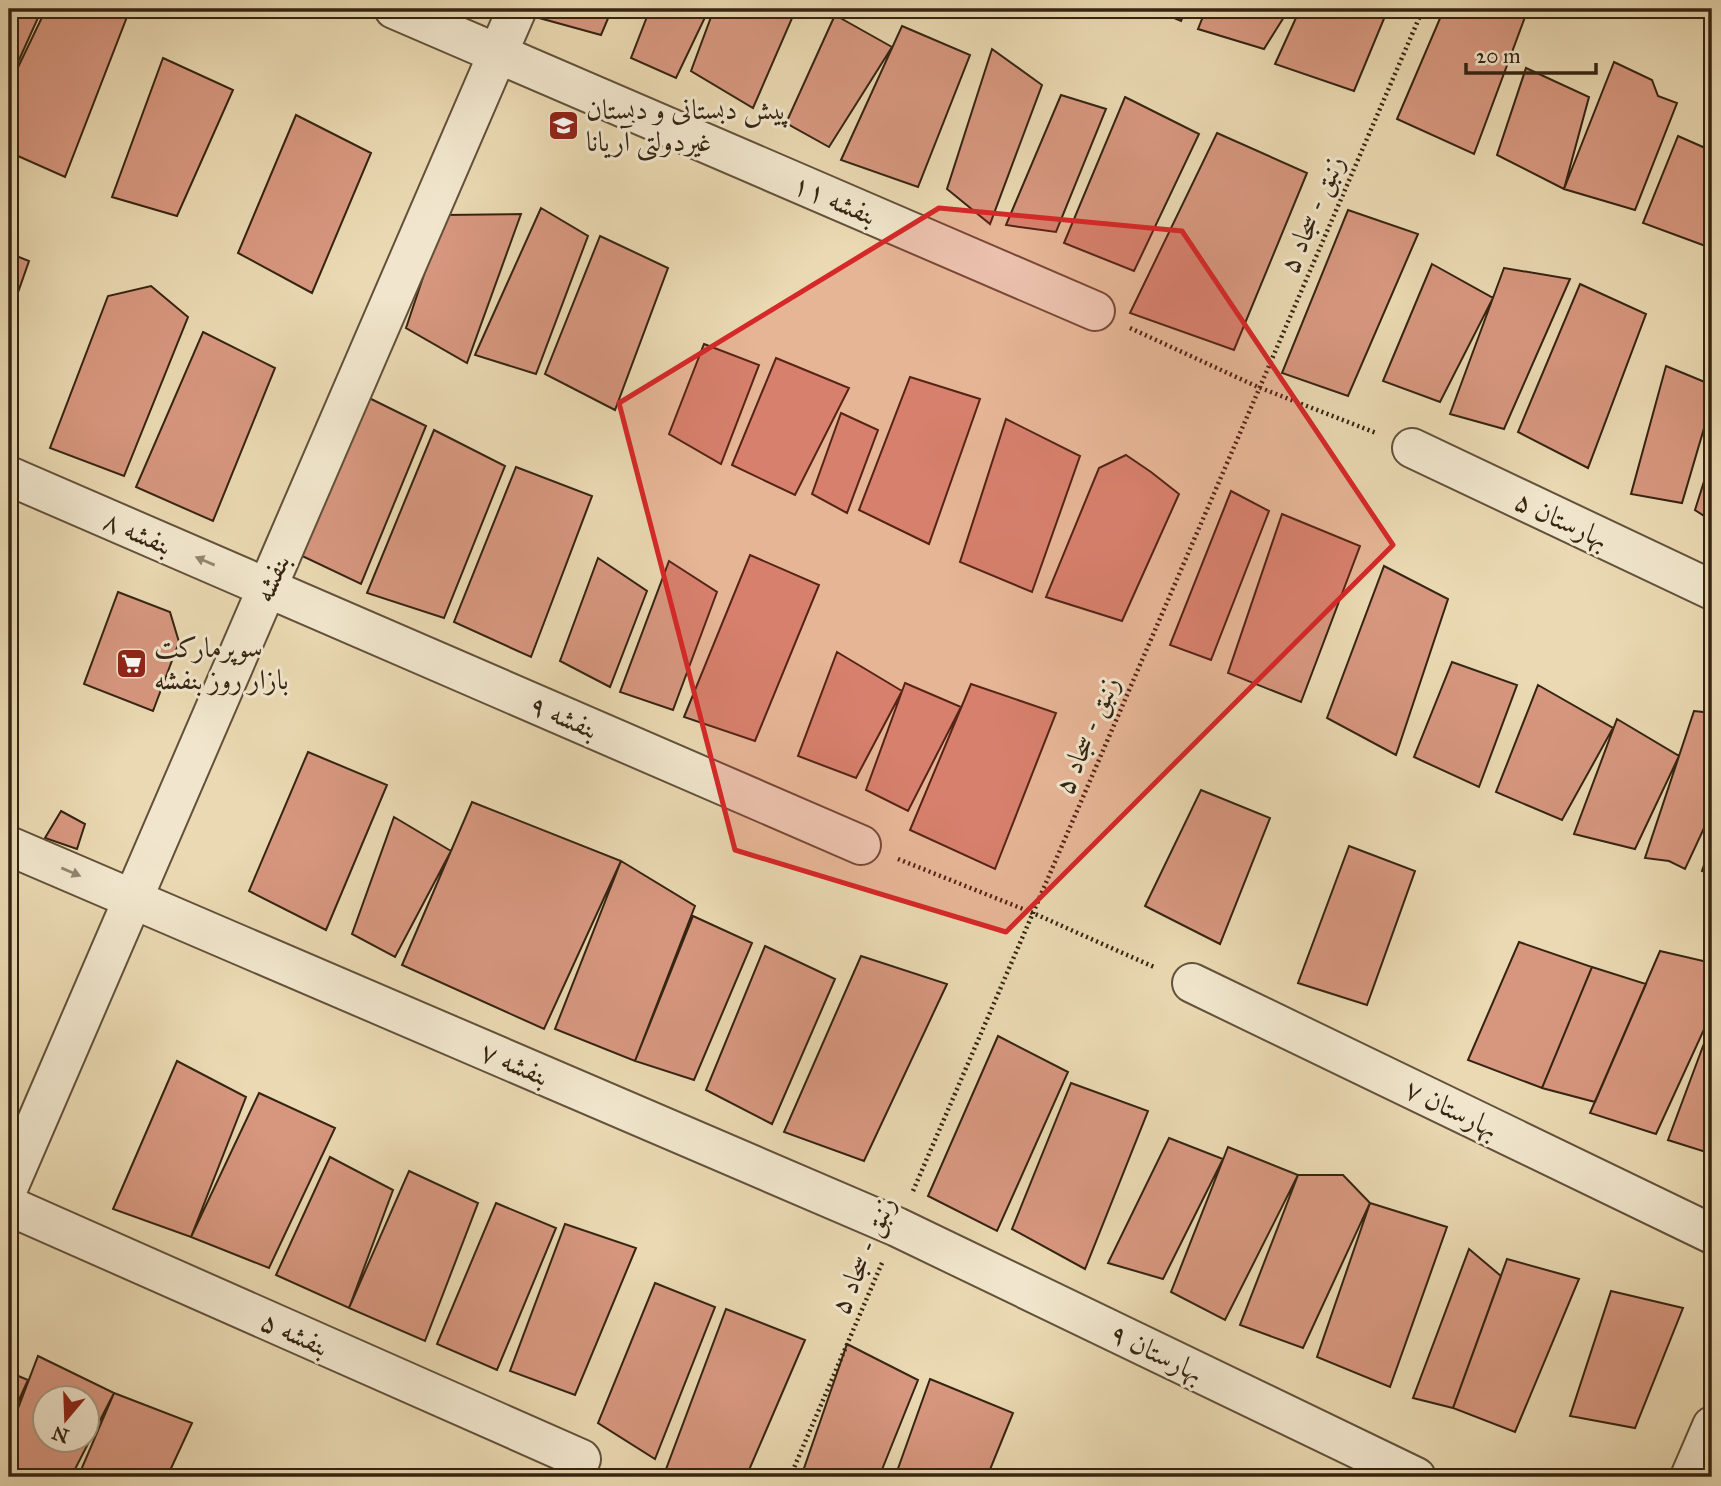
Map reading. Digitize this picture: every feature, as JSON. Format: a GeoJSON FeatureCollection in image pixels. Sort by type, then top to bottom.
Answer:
{"type":"FeatureCollection","features":[{"type":"Feature","properties":{"kind":"street","name":"بنفشه ۱۱"},"geometry":{"type":"LineString","coordinates":[[394,9],[1095,311]]}},
{"type":"Feature","properties":{"kind":"street","name":"بنفشه"},"geometry":{"type":"LineString","coordinates":[[9,1186],[517,9]]}},
{"type":"Feature","properties":{"kind":"street","name":"بهارستان ۵"},"geometry":{"type":"LineString","coordinates":[[1412,448],[1712,590]]}},
{"type":"Feature","properties":{"kind":"street","name":"بنفشه ۸"},"geometry":{"type":"LineString","coordinates":[[9,476],[267,588]]}},
{"type":"Feature","properties":{"kind":"street","name":"بنفشه ۹"},"geometry":{"type":"LineString","coordinates":[[267,588],[861,845]]}},
{"type":"Feature","properties":{"kind":"street","name":"بنفشه ۷"},"geometry":{"type":"LineString","coordinates":[[9,846],[897,1227]]}},
{"type":"Feature","properties":{"kind":"street","name":"بهارستان ۷"},"geometry":{"type":"LineString","coordinates":[[1192,983],[1712,1234]]}},
{"type":"Feature","properties":{"kind":"street","name":"بنفشه ۵"},"geometry":{"type":"LineString","coordinates":[[9,1206],[581,1460]]}},
{"type":"Feature","properties":{"kind":"street","name":"بهارستان ۹"},"geometry":{"type":"LineString","coordinates":[[897,1227],[1416,1477]]}},
{"type":"Feature","properties":{"kind":"street"},"geometry":{"type":"LineString","coordinates":[[1690,1477],[1712,1426]]}},
{"type":"Feature","properties":{"kind":"path","name":"زنبق - سجاد ۵"},"geometry":{"type":"LineString","coordinates":[[790,1477],[1423,9]]}},
{"type":"Feature","properties":{"kind":"path"},"geometry":{"type":"LineString","coordinates":[[1095,311],[1258,387],[1412,448]]}},
{"type":"Feature","properties":{"kind":"path"},"geometry":{"type":"LineString","coordinates":[[861,845],[1033,913],[1192,983]]}},
{"type":"Feature","properties":{"kind":"highlighted area"},"geometry":{"type":"Polygon","coordinates":[[[939,208],[1182,231],[1393,545],[1006,932],[735,850],[619,403],[939,208]]]}},
{"type":"Feature","properties":{"kind":"building"},"geometry":{"type":"Polygon","coordinates":[[[9,9],[42,9],[9,82],[9,9]]]}},
{"type":"Feature","properties":{"kind":"building"},"geometry":{"type":"Polygon","coordinates":[[[46,9],[130,9],[65,177],[9,152],[9,86],[46,9]]]}},
{"type":"Feature","properties":{"kind":"building"},"geometry":{"type":"Polygon","coordinates":[[[535,9],[612,9],[601,35],[532,16],[535,9]]]}},
{"type":"Feature","properties":{"kind":"building"},"geometry":{"type":"Polygon","coordinates":[[[650,9],[709,9],[676,78],[631,58],[650,9]]]}},
{"type":"Feature","properties":{"kind":"building"},"geometry":{"type":"Polygon","coordinates":[[[714,9],[796,9],[753,108],[691,71],[714,9]]]}},
{"type":"Feature","properties":{"kind":"building"},"geometry":{"type":"Polygon","coordinates":[[[1153,9],[1186,9],[1181,21],[1153,9]]]}},
{"type":"Feature","properties":{"kind":"building"},"geometry":{"type":"Polygon","coordinates":[[[1206,9],[1289,9],[1264,49],[1198,29],[1206,9]]]}},
{"type":"Feature","properties":{"kind":"building"},"geometry":{"type":"Polygon","coordinates":[[[1300,9],[1388,9],[1354,91],[1275,64],[1300,9]]]}},
{"type":"Feature","properties":{"kind":"building"},"geometry":{"type":"Polygon","coordinates":[[[1444,9],[1528,9],[1474,154],[1397,119],[1444,9]]]}},
{"type":"Feature","properties":{"kind":"building"},"geometry":{"type":"Polygon","coordinates":[[[835,15],[892,47],[829,147],[786,123],[835,15]]]}},
{"type":"Feature","properties":{"kind":"building"},"geometry":{"type":"Polygon","coordinates":[[[902,26],[970,55],[918,187],[841,160],[902,26]]]}},
{"type":"Feature","properties":{"kind":"building"},"geometry":{"type":"Polygon","coordinates":[[[992,49],[1042,85],[990,224],[947,189],[992,49]]]}},
{"type":"Feature","properties":{"kind":"building"},"geometry":{"type":"Polygon","coordinates":[[[163,58],[233,90],[177,216],[112,197],[163,58]]]}},
{"type":"Feature","properties":{"kind":"building"},"geometry":{"type":"Polygon","coordinates":[[[1614,62],[1652,80],[1658,96],[1677,103],[1635,210],[1564,189],[1614,62]]]}},
{"type":"Feature","properties":{"kind":"building"},"geometry":{"type":"Polygon","coordinates":[[[1526,68],[1589,97],[1564,189],[1497,155],[1526,68]]]}},
{"type":"Feature","properties":{"kind":"building"},"geometry":{"type":"Polygon","coordinates":[[[1061,95],[1106,109],[1056,232],[1006,225],[1061,95]]]}},
{"type":"Feature","properties":{"kind":"building"},"geometry":{"type":"Polygon","coordinates":[[[1125,97],[1199,134],[1134,271],[1064,243],[1125,97]]]}},
{"type":"Feature","properties":{"kind":"building"},"geometry":{"type":"Polygon","coordinates":[[[296,115],[371,153],[312,293],[238,253],[296,115]]]}},
{"type":"Feature","properties":{"kind":"building"},"geometry":{"type":"Polygon","coordinates":[[[1217,133],[1307,173],[1234,350],[1130,313],[1217,133]]]}},
{"type":"Feature","properties":{"kind":"building"},"geometry":{"type":"Polygon","coordinates":[[[1678,136],[1712,151],[1711,248],[1643,223],[1678,136]]]}},
{"type":"Feature","properties":{"kind":"building"},"geometry":{"type":"Polygon","coordinates":[[[541,208],[588,236],[536,374],[475,355],[541,208]]]}},
{"type":"Feature","properties":{"kind":"building"},"geometry":{"type":"Polygon","coordinates":[[[1348,210],[1418,234],[1348,396],[1282,373],[1348,210]]]}},
{"type":"Feature","properties":{"kind":"building"},"geometry":{"type":"Polygon","coordinates":[[[521,214],[467,363],[406,328],[444,215],[521,214]]]}},
{"type":"Feature","properties":{"kind":"building"},"geometry":{"type":"Polygon","coordinates":[[[600,236],[668,268],[615,410],[545,374],[600,236]]]}},
{"type":"Feature","properties":{"kind":"building"},"geometry":{"type":"Polygon","coordinates":[[[9,253],[29,261],[9,318],[9,253]]]}},
{"type":"Feature","properties":{"kind":"building"},"geometry":{"type":"Polygon","coordinates":[[[1432,264],[1493,298],[1440,402],[1383,381],[1432,264]]]}},
{"type":"Feature","properties":{"kind":"building"},"geometry":{"type":"Polygon","coordinates":[[[1504,268],[1570,279],[1504,429],[1450,414],[1504,268]]]}},
{"type":"Feature","properties":{"kind":"building"},"geometry":{"type":"Polygon","coordinates":[[[1580,284],[1646,314],[1588,468],[1518,432],[1580,284]]]}},
{"type":"Feature","properties":{"kind":"building"},"geometry":{"type":"Polygon","coordinates":[[[151,286],[188,317],[124,476],[50,448],[108,296],[151,286]]]}},
{"type":"Feature","properties":{"kind":"building"},"geometry":{"type":"Polygon","coordinates":[[[203,332],[275,368],[213,521],[136,487],[203,332]]]}},
{"type":"Feature","properties":{"kind":"building"},"geometry":{"type":"Polygon","coordinates":[[[704,344],[759,365],[721,464],[669,434],[704,344]]]}},
{"type":"Feature","properties":{"kind":"building"},"geometry":{"type":"Polygon","coordinates":[[[776,358],[849,388],[795,495],[732,465],[776,358]]]}},
{"type":"Feature","properties":{"kind":"building"},"geometry":{"type":"Polygon","coordinates":[[[1666,366],[1712,385],[1712,401],[1682,503],[1631,494],[1666,366]]]}},
{"type":"Feature","properties":{"kind":"building"},"geometry":{"type":"Polygon","coordinates":[[[910,377],[980,399],[929,544],[859,510],[910,377]]]}},
{"type":"Feature","properties":{"kind":"building"},"geometry":{"type":"Polygon","coordinates":[[[361,394],[426,426],[361,584],[298,554],[361,394]]]}},
{"type":"Feature","properties":{"kind":"building"},"geometry":{"type":"Polygon","coordinates":[[[841,413],[878,430],[847,513],[812,494],[841,413]]]}},
{"type":"Feature","properties":{"kind":"building"},"geometry":{"type":"Polygon","coordinates":[[[1006,419],[1080,456],[1032,592],[960,562],[1006,419]]]}},
{"type":"Feature","properties":{"kind":"building"},"geometry":{"type":"Polygon","coordinates":[[[434,430],[505,466],[444,618],[367,593],[434,430]]]}},
{"type":"Feature","properties":{"kind":"building"},"geometry":{"type":"Polygon","coordinates":[[[1126,455],[1179,494],[1122,621],[1046,597],[1099,468],[1126,455]]]}},
{"type":"Feature","properties":{"kind":"building"},"geometry":{"type":"Polygon","coordinates":[[[1712,456],[1712,521],[1695,510],[1712,456]]]}},
{"type":"Feature","properties":{"kind":"building"},"geometry":{"type":"Polygon","coordinates":[[[516,467],[592,496],[531,657],[454,622],[516,467]]]}},
{"type":"Feature","properties":{"kind":"building"},"geometry":{"type":"Polygon","coordinates":[[[1231,491],[1269,511],[1211,660],[1170,645],[1231,491]]]}},
{"type":"Feature","properties":{"kind":"building"},"geometry":{"type":"Polygon","coordinates":[[[1282,514],[1360,546],[1301,702],[1228,673],[1282,514]]]}},
{"type":"Feature","properties":{"kind":"building"},"geometry":{"type":"Polygon","coordinates":[[[750,555],[819,585],[755,741],[684,717],[750,555]]]}},
{"type":"Feature","properties":{"kind":"building"},"geometry":{"type":"Polygon","coordinates":[[[598,558],[647,591],[610,687],[560,661],[598,558]]]}},
{"type":"Feature","properties":{"kind":"building"},"geometry":{"type":"Polygon","coordinates":[[[669,561],[717,592],[673,710],[620,692],[669,561]]]}},
{"type":"Feature","properties":{"kind":"building"},"geometry":{"type":"Polygon","coordinates":[[[1384,566],[1448,599],[1396,755],[1327,718],[1384,566]]]}},
{"type":"Feature","properties":{"kind":"building","name":"سوپرمارکت بازار روز بنفشه"},"geometry":{"type":"Polygon","coordinates":[[[118,592],[170,612],[179,642],[153,711],[84,684],[118,592]]]}},
{"type":"Feature","properties":{"kind":"building"},"geometry":{"type":"Polygon","coordinates":[[[837,652],[902,691],[856,778],[798,756],[837,652]]]}},
{"type":"Feature","properties":{"kind":"building"},"geometry":{"type":"Polygon","coordinates":[[[1452,662],[1517,685],[1479,787],[1414,757],[1452,662]]]}},
{"type":"Feature","properties":{"kind":"building"},"geometry":{"type":"Polygon","coordinates":[[[905,683],[961,707],[908,811],[866,790],[905,683]]]}},
{"type":"Feature","properties":{"kind":"building"},"geometry":{"type":"Polygon","coordinates":[[[971,684],[1056,713],[995,869],[910,830],[971,684]]]}},
{"type":"Feature","properties":{"kind":"building"},"geometry":{"type":"Polygon","coordinates":[[[1538,685],[1613,728],[1562,820],[1496,792],[1538,685]]]}},
{"type":"Feature","properties":{"kind":"building"},"geometry":{"type":"Polygon","coordinates":[[[1694,711],[1712,713],[1712,811],[1685,869],[1669,861],[1645,858],[1694,711]]]}},
{"type":"Feature","properties":{"kind":"building"},"geometry":{"type":"Polygon","coordinates":[[[1617,719],[1679,756],[1635,849],[1574,834],[1617,719]]]}},
{"type":"Feature","properties":{"kind":"building"},"geometry":{"type":"Polygon","coordinates":[[[308,752],[387,785],[326,930],[249,891],[308,752]]]}},
{"type":"Feature","properties":{"kind":"building"},"geometry":{"type":"Polygon","coordinates":[[[1201,790],[1270,818],[1220,944],[1145,906],[1201,790]]]}},
{"type":"Feature","properties":{"kind":"building"},"geometry":{"type":"Polygon","coordinates":[[[472,802],[621,861],[544,1029],[402,965],[472,802]]]}},
{"type":"Feature","properties":{"kind":"building"},"geometry":{"type":"Polygon","coordinates":[[[61,811],[85,824],[77,849],[45,838],[61,811]]]}},
{"type":"Feature","properties":{"kind":"building"},"geometry":{"type":"Polygon","coordinates":[[[394,817],[451,851],[395,957],[352,934],[394,817]]]}},
{"type":"Feature","properties":{"kind":"building"},"geometry":{"type":"Polygon","coordinates":[[[1712,842],[1712,875],[1702,871],[1712,842]]]}},
{"type":"Feature","properties":{"kind":"building"},"geometry":{"type":"Polygon","coordinates":[[[1349,846],[1415,871],[1367,1005],[1298,983],[1349,846]]]}},
{"type":"Feature","properties":{"kind":"building"},"geometry":{"type":"Polygon","coordinates":[[[621,861],[695,906],[635,1061],[555,1029],[621,861]]]}},
{"type":"Feature","properties":{"kind":"building"},"geometry":{"type":"Polygon","coordinates":[[[693,916],[752,943],[694,1080],[635,1061],[693,916]]]}},
{"type":"Feature","properties":{"kind":"building"},"geometry":{"type":"Polygon","coordinates":[[[1519,942],[1592,967],[1542,1088],[1468,1060],[1519,942]]]}},
{"type":"Feature","properties":{"kind":"building"},"geometry":{"type":"Polygon","coordinates":[[[765,946],[835,979],[772,1124],[706,1090],[765,946]]]}},
{"type":"Feature","properties":{"kind":"building"},"geometry":{"type":"Polygon","coordinates":[[[1660,951],[1712,963],[1712,1012],[1656,1134],[1590,1113],[1660,951]]]}},
{"type":"Feature","properties":{"kind":"building"},"geometry":{"type":"Polygon","coordinates":[[[861,956],[947,984],[864,1161],[784,1132],[861,956]]]}},
{"type":"Feature","properties":{"kind":"building"},"geometry":{"type":"Polygon","coordinates":[[[1592,967],[1646,984],[1595,1102],[1542,1088],[1592,967]]]}},
{"type":"Feature","properties":{"kind":"building"},"geometry":{"type":"Polygon","coordinates":[[[1712,1022],[1712,1154],[1668,1140],[1712,1022]]]}},
{"type":"Feature","properties":{"kind":"building"},"geometry":{"type":"Polygon","coordinates":[[[998,1036],[1068,1072],[997,1231],[928,1196],[998,1036]]]}},
{"type":"Feature","properties":{"kind":"building"},"geometry":{"type":"Polygon","coordinates":[[[177,1061],[246,1097],[191,1237],[113,1209],[177,1061]]]}},
{"type":"Feature","properties":{"kind":"building"},"geometry":{"type":"Polygon","coordinates":[[[1071,1083],[1148,1111],[1085,1269],[1012,1229],[1071,1083]]]}},
{"type":"Feature","properties":{"kind":"building"},"geometry":{"type":"Polygon","coordinates":[[[259,1093],[335,1128],[269,1268],[191,1237],[259,1093]]]}},
{"type":"Feature","properties":{"kind":"building"},"geometry":{"type":"Polygon","coordinates":[[[1169,1138],[1223,1159],[1163,1279],[1108,1263],[1169,1138]]]}},
{"type":"Feature","properties":{"kind":"building"},"geometry":{"type":"Polygon","coordinates":[[[1228,1147],[1298,1175],[1225,1320],[1171,1292],[1228,1147]]]}},
{"type":"Feature","properties":{"kind":"building"},"geometry":{"type":"Polygon","coordinates":[[[330,1157],[393,1190],[349,1308],[276,1275],[330,1157]]]}},
{"type":"Feature","properties":{"kind":"building"},"geometry":{"type":"Polygon","coordinates":[[[409,1171],[478,1203],[425,1341],[349,1308],[409,1171]]]}},
{"type":"Feature","properties":{"kind":"building"},"geometry":{"type":"Polygon","coordinates":[[[1298,1175],[1343,1175],[1370,1203],[1303,1348],[1240,1325],[1298,1175]]]}},
{"type":"Feature","properties":{"kind":"building"},"geometry":{"type":"Polygon","coordinates":[[[496,1203],[556,1228],[497,1370],[437,1344],[496,1203]]]}},
{"type":"Feature","properties":{"kind":"building"},"geometry":{"type":"Polygon","coordinates":[[[1370,1203],[1447,1227],[1390,1387],[1317,1357],[1370,1203]]]}},
{"type":"Feature","properties":{"kind":"building"},"geometry":{"type":"Polygon","coordinates":[[[565,1224],[636,1248],[575,1395],[510,1371],[565,1224]]]}},
{"type":"Feature","properties":{"kind":"building"},"geometry":{"type":"Polygon","coordinates":[[[1469,1249],[1501,1276],[1453,1408],[1413,1398],[1469,1249]]]}},
{"type":"Feature","properties":{"kind":"building"},"geometry":{"type":"Polygon","coordinates":[[[1507,1259],[1579,1279],[1515,1432],[1453,1408],[1507,1259]]]}},
{"type":"Feature","properties":{"kind":"building"},"geometry":{"type":"Polygon","coordinates":[[[655,1283],[715,1307],[655,1459],[598,1423],[655,1283]]]}},
{"type":"Feature","properties":{"kind":"building"},"geometry":{"type":"Polygon","coordinates":[[[1611,1291],[1683,1308],[1635,1428],[1570,1416],[1611,1291]]]}},
{"type":"Feature","properties":{"kind":"building"},"geometry":{"type":"Polygon","coordinates":[[[726,1309],[805,1340],[746,1477],[678,1477],[665,1472],[726,1309]]]}},
{"type":"Feature","properties":{"kind":"building"},"geometry":{"type":"Polygon","coordinates":[[[847,1344],[918,1380],[879,1477],[801,1477],[847,1344]]]}},
{"type":"Feature","properties":{"kind":"building"},"geometry":{"type":"Polygon","coordinates":[[[38,1356],[96,1384],[32,1384],[32,1454],[83,1454],[71,1477],[9,1477],[9,1432],[38,1356]]]}},
{"type":"Feature","properties":{"kind":"building"},"geometry":{"type":"Polygon","coordinates":[[[9,1372],[28,1380],[9,1422],[9,1372]]]}},
{"type":"Feature","properties":{"kind":"building"},"geometry":{"type":"Polygon","coordinates":[[[930,1379],[1013,1413],[987,1477],[895,1477],[930,1379]]]}},
{"type":"Feature","properties":{"kind":"building"},"geometry":{"type":"Polygon","coordinates":[[[102,1387],[114,1393],[102,1416],[102,1387]]]}},
{"type":"Feature","properties":{"kind":"building"},"geometry":{"type":"Polygon","coordinates":[[[114,1393],[192,1423],[167,1477],[78,1477],[88,1454],[102,1454],[102,1421],[114,1393]]]}},
{"type":"Feature","properties":{"kind":"place","name":"پیش دبستانی و دبستان غیردولتی آریانا"},"geometry":{"type":"Point","coordinates":[563,125]}},
{"type":"Feature","properties":{"kind":"place","name":"سوپرمارکت بازار روز بنفشه"},"geometry":{"type":"Point","coordinates":[131,663]}}]}
